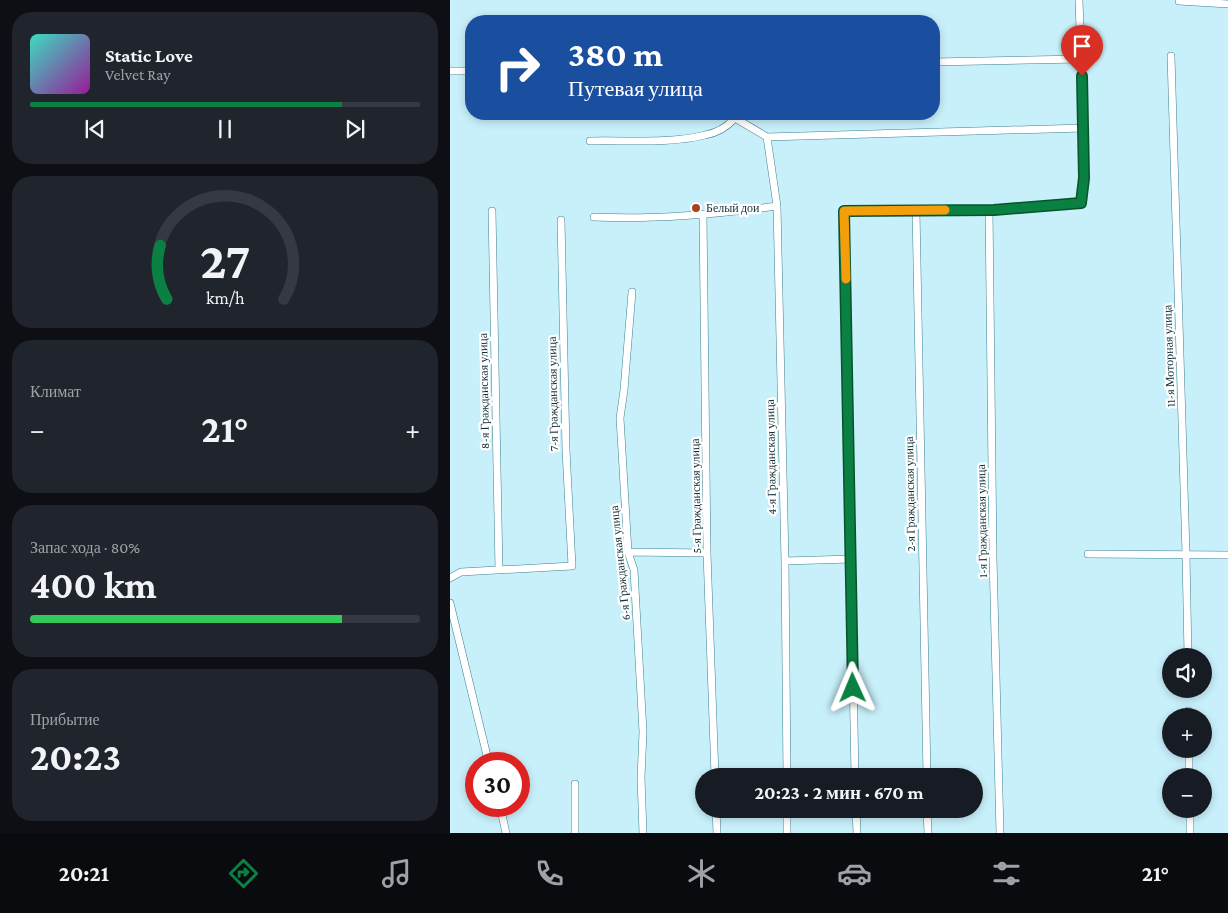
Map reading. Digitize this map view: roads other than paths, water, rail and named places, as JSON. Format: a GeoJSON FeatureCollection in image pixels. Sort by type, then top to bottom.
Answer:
{"type":"FeatureCollection","features":[{"type":"Feature","properties":{"kind":"street"},"geometry":{"type":"LineString","coordinates":[[855,768],[844,211],[989,210],[1081,203],[1084,178],[1079,0]]}},
{"type":"Feature","properties":{"kind":"street"},"geometry":{"type":"LineString","coordinates":[[1179,1],[1228,4]]}},
{"type":"Feature","properties":{"kind":"street","name":"11-я Моторная улица"},"geometry":{"type":"LineString","coordinates":[[1171,56],[1188,648]]}},
{"type":"Feature","properties":{"kind":"street"},"geometry":{"type":"LineString","coordinates":[[940,62],[1081,59]]}},
{"type":"Feature","properties":{"kind":"street"},"geometry":{"type":"LineString","coordinates":[[450,71],[465,71]]}},
{"type":"Feature","properties":{"kind":"street"},"geometry":{"type":"LineString","coordinates":[[590,141],[674,139],[706,135],[729,125],[732,120]]}},
{"type":"Feature","properties":{"kind":"street"},"geometry":{"type":"LineString","coordinates":[[740,120],[767,137],[1083,128]]}},
{"type":"Feature","properties":{"kind":"street","name":"4-я Гражданская улица"},"geometry":{"type":"LineString","coordinates":[[767,137],[776,206],[785,561],[787,768]]}},
{"type":"Feature","properties":{"kind":"street"},"geometry":{"type":"LineString","coordinates":[[594,217],[627,219],[703,215],[776,206]]}},
{"type":"Feature","properties":{"kind":"street","name":"1-я Гражданская улица"},"geometry":{"type":"LineString","coordinates":[[989,210],[993,557],[1000,833]]}},
{"type":"Feature","properties":{"kind":"street","name":"8-я Гражданская улица"},"geometry":{"type":"LineString","coordinates":[[492,211],[499,570]]}},
{"type":"Feature","properties":{"kind":"street","name":"2-я Гражданская улица"},"geometry":{"type":"LineString","coordinates":[[916,211],[927,768]]}},
{"type":"Feature","properties":{"kind":"street","name":"5-я Гражданская улица"},"geometry":{"type":"LineString","coordinates":[[703,215],[708,552],[715,768]]}},
{"type":"Feature","properties":{"kind":"street","name":"7-я Гражданская улица"},"geometry":{"type":"LineString","coordinates":[[499,570],[572,566],[566,450],[561,220]]}},
{"type":"Feature","properties":{"kind":"street","name":"6-я Гражданская улица"},"geometry":{"type":"LineString","coordinates":[[632,292],[620,418],[628,552],[634,570],[642,694],[641,778],[643,833]]}},
{"type":"Feature","properties":{"kind":"street"},"geometry":{"type":"LineString","coordinates":[[628,552],[708,552]]}},
{"type":"Feature","properties":{"kind":"street"},"geometry":{"type":"LineString","coordinates":[[1088,554],[1228,554]]}},
{"type":"Feature","properties":{"kind":"street"},"geometry":{"type":"LineString","coordinates":[[785,561],[851,559]]}},
{"type":"Feature","properties":{"kind":"street"},"geometry":{"type":"LineString","coordinates":[[450,578],[461,572],[499,570]]}},
{"type":"Feature","properties":{"kind":"street"},"geometry":{"type":"LineString","coordinates":[[450,603],[486,752]]}},
{"type":"Feature","properties":{"kind":"street"},"geometry":{"type":"LineString","coordinates":[[574,833],[575,784]]}},
{"type":"Feature","properties":{"kind":"street"},"geometry":{"type":"LineString","coordinates":[[502,817],[506,833]]}},
{"type":"Feature","properties":{"kind":"street"},"geometry":{"type":"LineString","coordinates":[[716,818],[716,833]]}},
{"type":"Feature","properties":{"kind":"street"},"geometry":{"type":"LineString","coordinates":[[787,818],[787,833]]}},
{"type":"Feature","properties":{"kind":"street"},"geometry":{"type":"LineString","coordinates":[[856,818],[857,833]]}},
{"type":"Feature","properties":{"kind":"street"},"geometry":{"type":"LineString","coordinates":[[927,818],[928,833]]}},
{"type":"Feature","properties":{"kind":"street"},"geometry":{"type":"LineString","coordinates":[[1190,818],[1190,833]]}},
{"type":"Feature","properties":{"kind":"place","name":"Белый дои"},"geometry":{"type":"Point","coordinates":[696,208]}}]}
